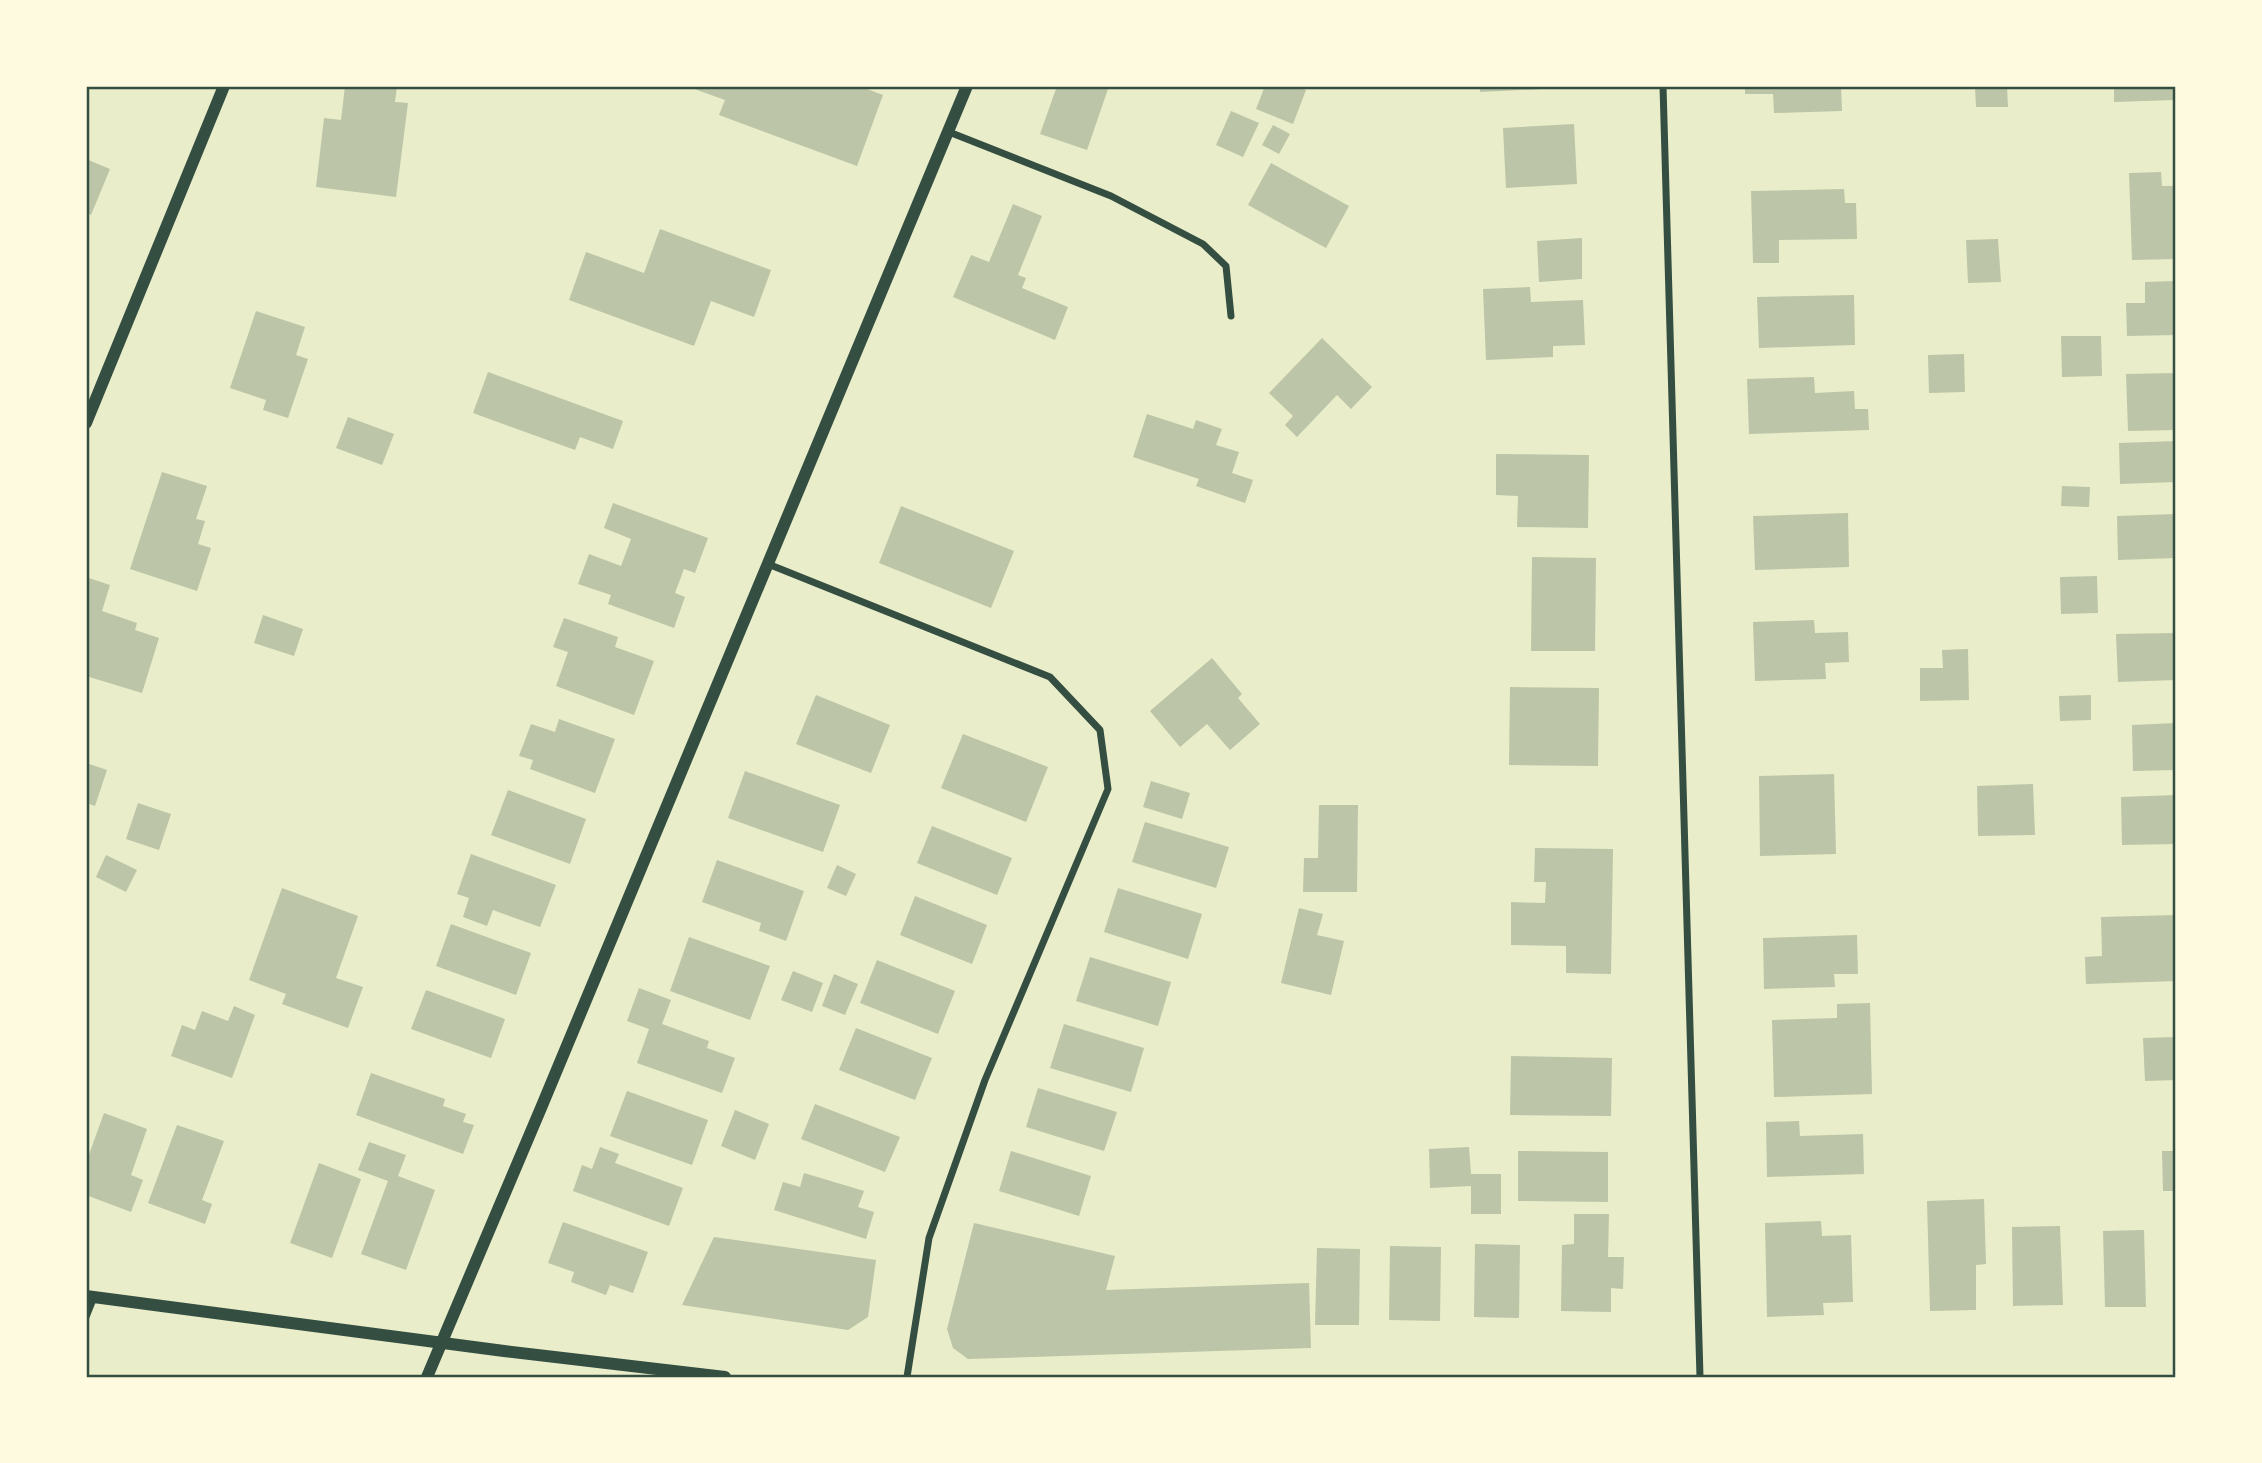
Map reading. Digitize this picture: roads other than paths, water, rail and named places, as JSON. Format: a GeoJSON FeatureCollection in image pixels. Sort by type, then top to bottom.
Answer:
{"type":"FeatureCollection","features":[{"type":"Feature","properties":{"kind":"street"},"geometry":{"type":"LineString","coordinates":[[86,423],[224,86]]}},
{"type":"Feature","properties":{"kind":"street"},"geometry":{"type":"LineString","coordinates":[[427,1377],[967,86]]}},
{"type":"Feature","properties":{"kind":"street"},"geometry":{"type":"LineString","coordinates":[[1663,86],[1700,1377]]}},
{"type":"Feature","properties":{"kind":"street"},"geometry":{"type":"LineString","coordinates":[[948,132],[1111,196],[1203,244],[1226,266],[1231,316]]}},
{"type":"Feature","properties":{"kind":"street"},"geometry":{"type":"LineString","coordinates":[[768,564],[1049,677],[1100,730],[1108,789],[985,1080],[929,1238],[907,1377]]}},
{"type":"Feature","properties":{"kind":"street"},"geometry":{"type":"LineString","coordinates":[[86,1317],[90,1296],[725,1377]]}}]}
